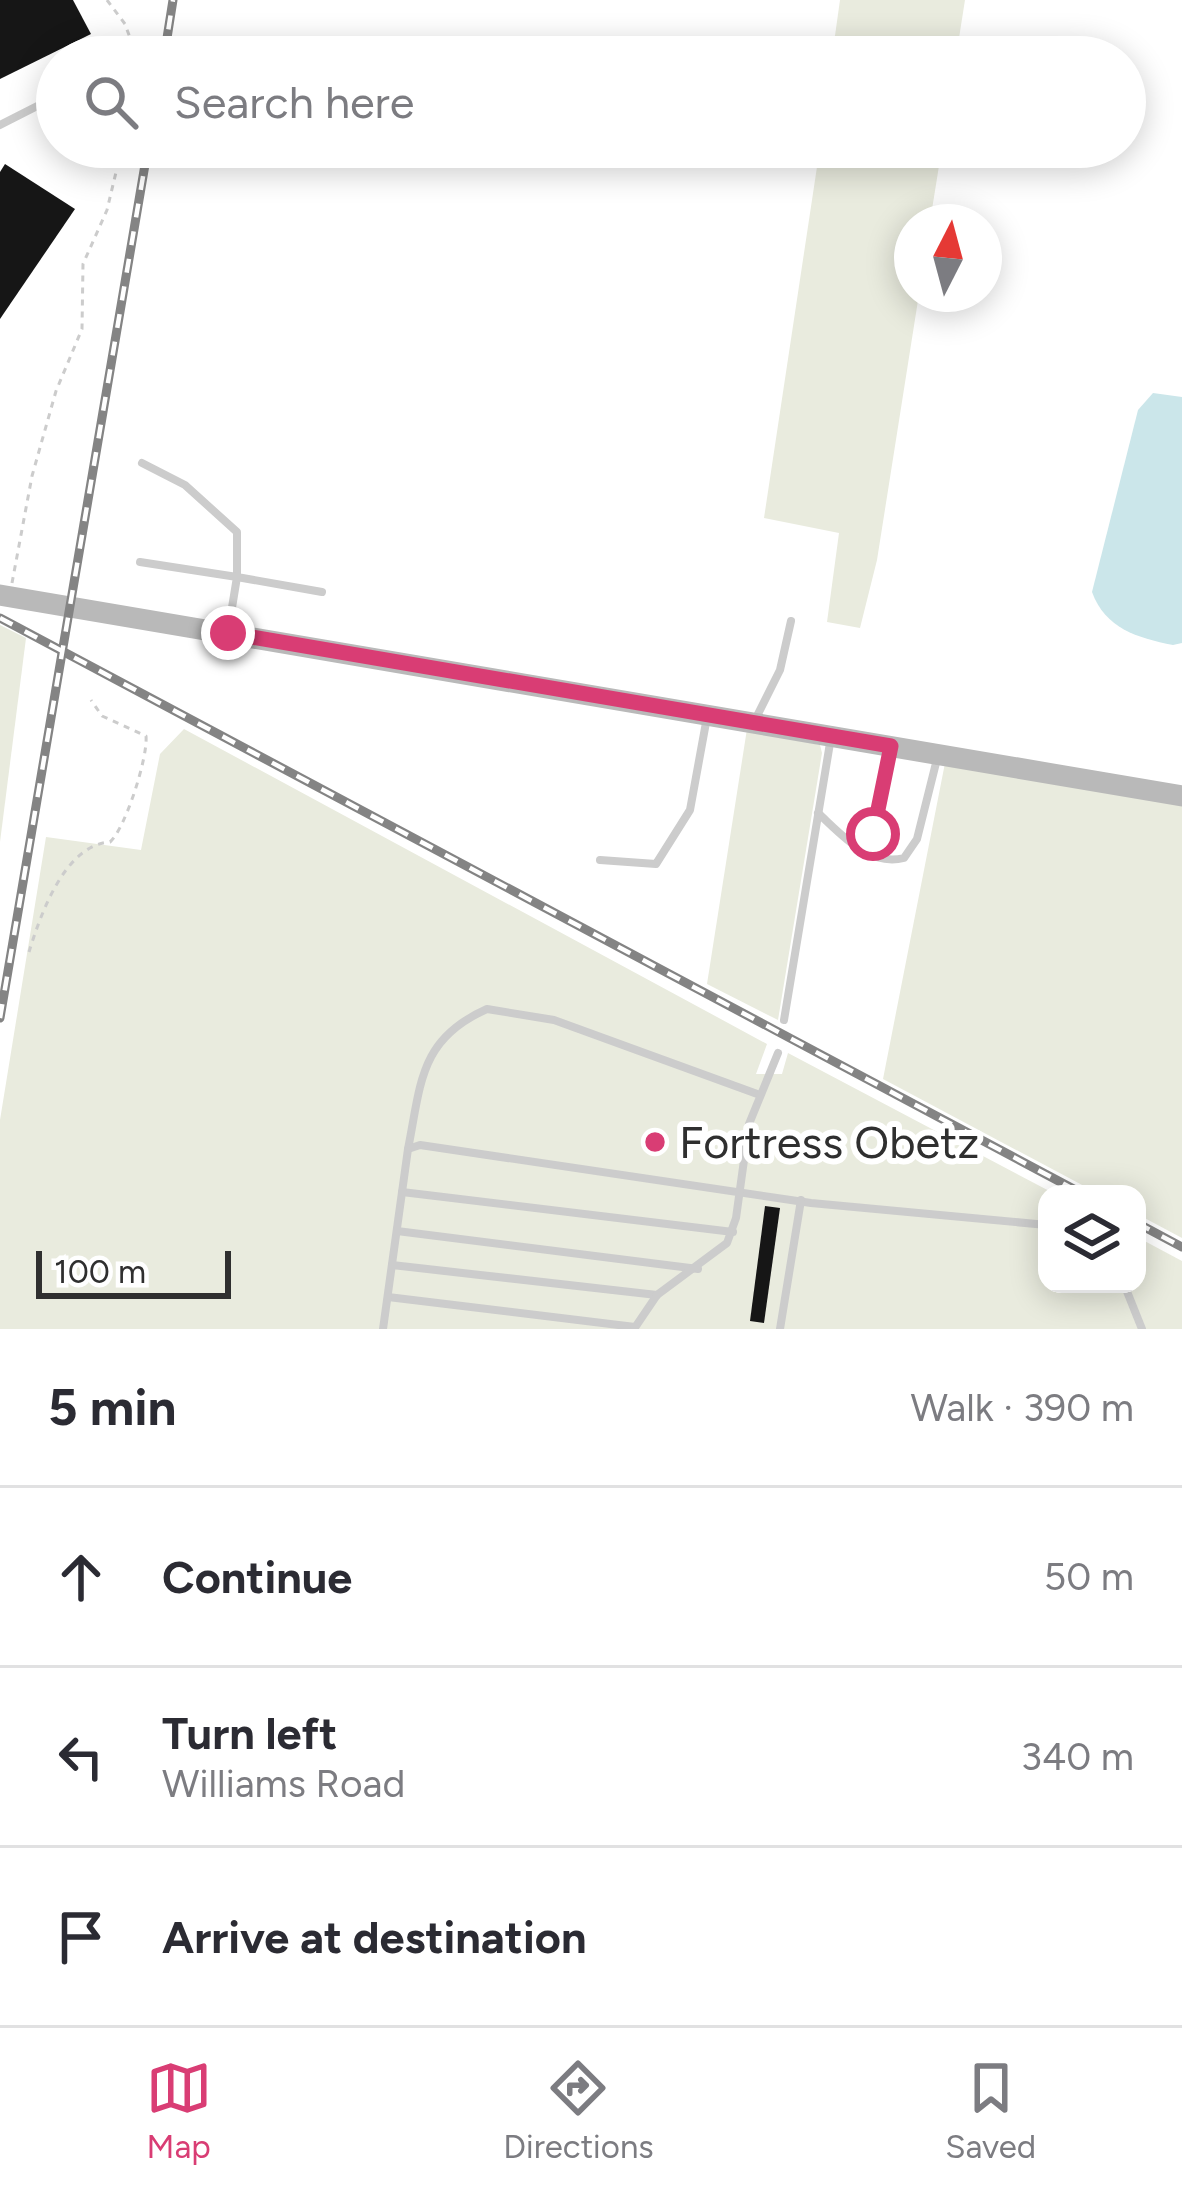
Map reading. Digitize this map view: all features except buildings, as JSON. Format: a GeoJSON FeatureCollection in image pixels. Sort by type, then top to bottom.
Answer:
{"type":"FeatureCollection","features":[{"type":"Feature","properties":{"kind":"main road"},"geometry":{"type":"LineString","coordinates":[[4,595],[1182,796]]}},
{"type":"Feature","properties":{"kind":"lane"},"geometry":{"type":"LineString","coordinates":[[0,125],[36,107]]}},
{"type":"Feature","properties":{"kind":"lane"},"geometry":{"type":"LineString","coordinates":[[142,463],[185,485],[237,532],[237,577],[228,633]]}},
{"type":"Feature","properties":{"kind":"lane"},"geometry":{"type":"LineString","coordinates":[[140,562],[322,592]]}},
{"type":"Feature","properties":{"kind":"lane"},"geometry":{"type":"LineString","coordinates":[[753,723],[780,670],[790,622]]}},
{"type":"Feature","properties":{"kind":"lane"},"geometry":{"type":"LineString","coordinates":[[600,860],[656,865],[689,810],[707,716]]}},
{"type":"Feature","properties":{"kind":"lane"},"geometry":{"type":"LineString","coordinates":[[784,1020],[831,736]]}},
{"type":"Feature","properties":{"kind":"lane"},"geometry":{"type":"LineString","coordinates":[[866,852],[891,746]]}},
{"type":"Feature","properties":{"kind":"lane"},"geometry":{"type":"LineString","coordinates":[[818,813],[866,852],[890,862],[904,858],[916,839],[938,754]]}},
{"type":"Feature","properties":{"kind":"lane"},"geometry":{"type":"LineString","coordinates":[[383,1329],[408,1149],[424,1069],[440,1037],[487,1009],[554,1020],[760,1095]]}},
{"type":"Feature","properties":{"kind":"lane"},"geometry":{"type":"LineString","coordinates":[[388,1297],[634,1328],[657,1295],[719,1253],[733,1232],[749,1124],[778,1053]]}},
{"type":"Feature","properties":{"kind":"lane"},"geometry":{"type":"LineString","coordinates":[[408,1149],[420,1145],[801,1201],[1038,1224]]}},
{"type":"Feature","properties":{"kind":"lane"},"geometry":{"type":"LineString","coordinates":[[402,1192],[733,1232]]}},
{"type":"Feature","properties":{"kind":"lane"},"geometry":{"type":"LineString","coordinates":[[780,1329],[801,1201]]}},
{"type":"Feature","properties":{"kind":"lane"},"geometry":{"type":"LineString","coordinates":[[397,1231],[698,1269]]}},
{"type":"Feature","properties":{"kind":"lane"},"geometry":{"type":"LineString","coordinates":[[392,1265],[657,1295]]}},
{"type":"Feature","properties":{"kind":"lane"},"geometry":{"type":"LineString","coordinates":[[1128,1293],[1142,1329]]}},
{"type":"Feature","properties":{"kind":"path"},"geometry":{"type":"LineString","coordinates":[[106,0],[131,36]]}},
{"type":"Feature","properties":{"kind":"path"},"geometry":{"type":"LineString","coordinates":[[4,595],[56,391],[82,329],[82,264],[107,210],[117,168]]}},
{"type":"Feature","properties":{"kind":"path"},"geometry":{"type":"LineString","coordinates":[[28,952],[76,854],[91,843],[110,842],[125,825],[127,803],[147,750],[146,736],[102,716],[91,700]]}},
{"type":"Feature","properties":{"kind":"shaded area"},"geometry":{"type":"Polygon","coordinates":[[[840,0],[965,0],[959,36],[835,36],[840,0]]]}},
{"type":"Feature","properties":{"kind":"shaded area"},"geometry":{"type":"Polygon","coordinates":[[[817,168],[939,168],[933,204],[894,204],[894,312],[916,312],[877,560],[860,628],[827,622],[839,533],[764,518],[817,168]]]}},
{"type":"Feature","properties":{"kind":"shaded area"},"geometry":{"type":"Polygon","coordinates":[[[0,625],[26,638],[0,842],[0,625]]]}},
{"type":"Feature","properties":{"kind":"shaded area"},"geometry":{"type":"Polygon","coordinates":[[[184,729],[767,1044],[756,1074],[782,1074],[788,1053],[1038,1185],[1038,1293],[1146,1293],[1146,1242],[1182,1261],[1182,1329],[0,1329],[0,1120],[46,837],[141,850],[160,754],[184,729]]]}},
{"type":"Feature","properties":{"kind":"shaded area"},"geometry":{"type":"Polygon","coordinates":[[[747,729],[820,745],[822,753],[778,1020],[707,984],[747,729]]]}},
{"type":"Feature","properties":{"kind":"shaded area"},"geometry":{"type":"Polygon","coordinates":[[[945,763],[1182,802],[1182,1238],[1146,1219],[1146,1185],[1082,1185],[883,1079],[945,763]]]}},
{"type":"Feature","properties":{"kind":"water"},"geometry":{"type":"Polygon","coordinates":[[[1153,393],[1182,397],[1182,643],[1173,645],[1114,623],[1092,592],[1138,410],[1153,393]]]}},
{"type":"Feature","properties":{"kind":"railway"},"geometry":{"type":"LineString","coordinates":[[167,36],[173,0]]}},
{"type":"Feature","properties":{"kind":"railway"},"geometry":{"type":"LineString","coordinates":[[0,1018],[144,168]]}},
{"type":"Feature","properties":{"kind":"railway"},"geometry":{"type":"LineString","coordinates":[[0,618],[1066,1185]]}},
{"type":"Feature","properties":{"kind":"railway"},"geometry":{"type":"LineString","coordinates":[[1146,1228],[1182,1247]]}},
{"type":"Feature","properties":{"kind":"place","name":"Fortress Obetz"},"geometry":{"type":"Point","coordinates":[655,1142]}},
{"type":"Feature","properties":{"kind":"route"},"geometry":{"type":"LineString","coordinates":[[228,633],[891,746],[873,834]]}}]}
